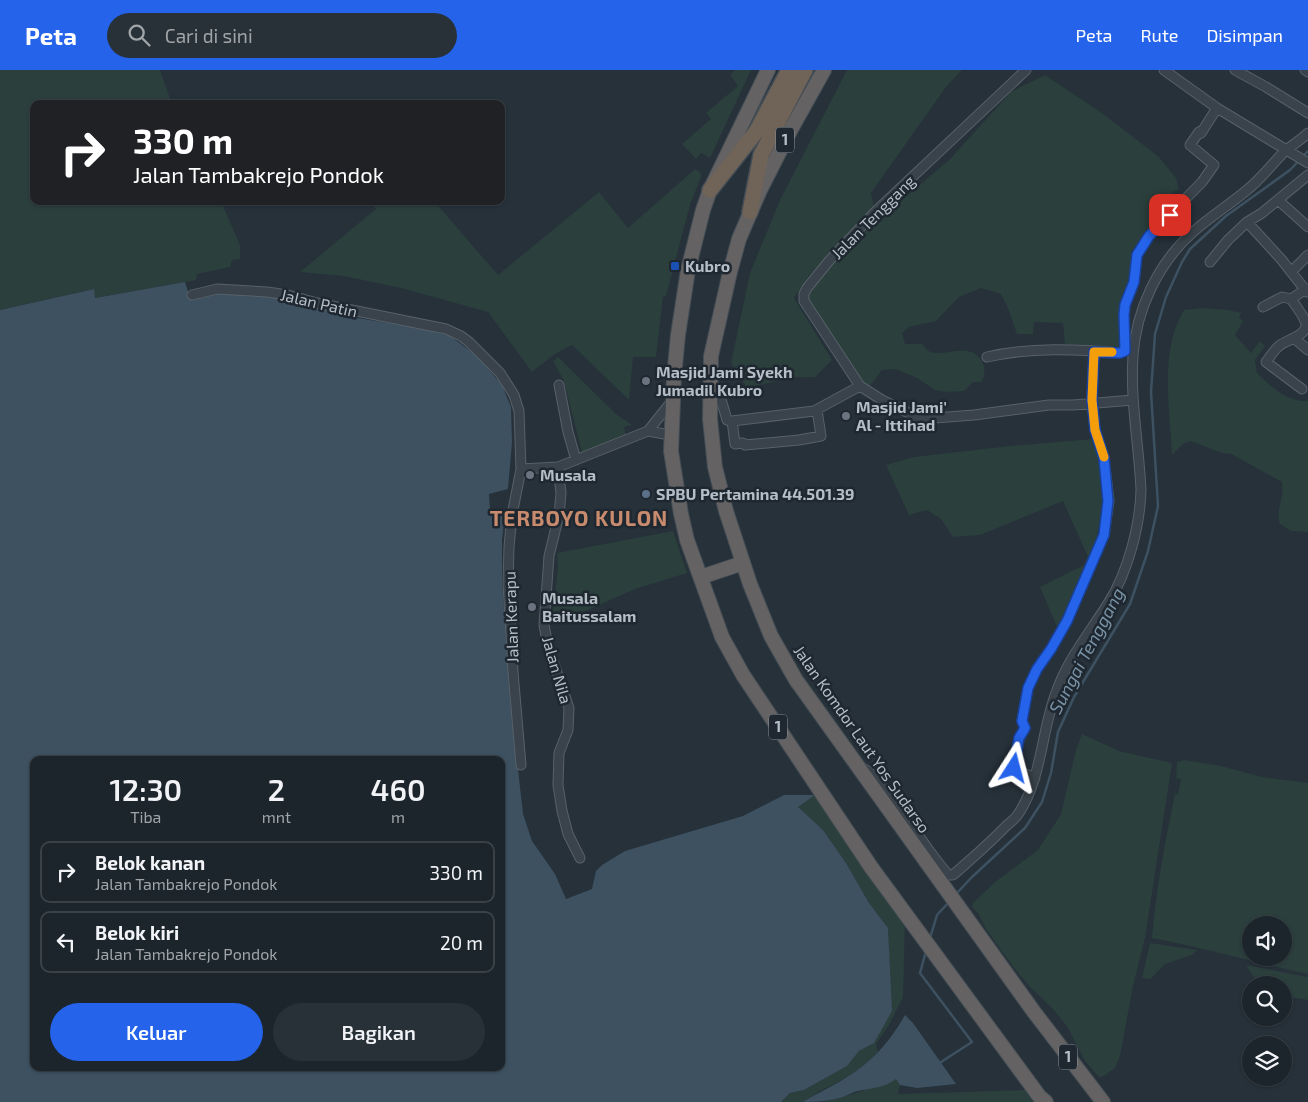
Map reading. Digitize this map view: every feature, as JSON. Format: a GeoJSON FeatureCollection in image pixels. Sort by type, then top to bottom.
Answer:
{"type":"FeatureCollection","features":[{"type":"Feature","properties":{"kind":"highway","name":"1"},"geometry":{"type":"LineString","coordinates":[[768,70],[710,190],[696,234],[684,296],[678,335],[670,435],[681,514],[687,540],[722,637],[743,675],[871,867],[1042,1099]]}},
{"type":"Feature","properties":{"kind":"highway"},"geometry":{"type":"LineString","coordinates":[[710,190],[756,132],[789,70]]}},
{"type":"Feature","properties":{"kind":"highway"},"geometry":{"type":"LineString","coordinates":[[750,212],[761,154],[805,70]]}},
{"type":"Feature","properties":{"kind":"highway","name":"Jalan Komdor Laut Yos Sudarso"},"geometry":{"type":"LineString","coordinates":[[824,70],[790,131],[750,212],[739,239],[721,310],[711,356],[709,394],[716,467],[726,511],[743,564],[771,636],[796,680],[1034,1012],[1103,1102]]}},
{"type":"Feature","properties":{"kind":"highway"},"geometry":{"type":"LineString","coordinates":[[701,578],[743,564]]}},
{"type":"Feature","properties":{"kind":"street","name":"Jalan Tenggang"},"geometry":{"type":"LineString","coordinates":[[860,386],[804,301],[804,294],[807,288],[828,261],[875,212],[1026,70]]}},
{"type":"Feature","properties":{"kind":"street"},"geometry":{"type":"LineString","coordinates":[[1164,70],[1217,108],[1308,163]]}},
{"type":"Feature","properties":{"kind":"street"},"geometry":{"type":"LineString","coordinates":[[1176,78],[1182,70]]}},
{"type":"Feature","properties":{"kind":"street"},"geometry":{"type":"LineString","coordinates":[[1235,70],[1308,113]]}},
{"type":"Feature","properties":{"kind":"street"},"geometry":{"type":"LineString","coordinates":[[988,357],[1009,352],[1031,350],[1070,349],[1120,353],[1125,351],[1125,305],[1134,282],[1137,255],[1149,236],[1202,182],[1214,165],[1190,145],[1199,132],[1201,133],[1217,108]]}},
{"type":"Feature","properties":{"kind":"street"},"geometry":{"type":"LineString","coordinates":[[860,769],[868,770],[884,788],[949,875],[953,875],[989,844],[1019,813],[1035,778],[1050,710],[1060,683],[1081,643],[1112,598],[1131,552],[1141,490],[1133,400],[1133,354],[1141,313],[1168,260],[1191,234],[1250,188],[1308,133]]}},
{"type":"Feature","properties":{"kind":"street"},"geometry":{"type":"LineString","coordinates":[[1210,262],[1228,240],[1247,222],[1278,200],[1308,174]]}},
{"type":"Feature","properties":{"kind":"street"},"geometry":{"type":"LineString","coordinates":[[1278,200],[1308,227]]}},
{"type":"Feature","properties":{"kind":"street"},"geometry":{"type":"LineString","coordinates":[[1247,222],[1307,291],[1291,299],[1282,297],[1263,307]]}},
{"type":"Feature","properties":{"kind":"street"},"geometry":{"type":"LineString","coordinates":[[1291,272],[1308,255]]}},
{"type":"Feature","properties":{"kind":"street","name":"Jalan Patin"},"geometry":{"type":"LineString","coordinates":[[192,295],[217,289],[288,295],[317,303],[446,329],[461,336],[500,373],[514,395],[518,411],[521,469]]}},
{"type":"Feature","properties":{"kind":"street"},"geometry":{"type":"LineString","coordinates":[[1291,299],[1307,326],[1306,330],[1295,339],[1290,339],[1279,346],[1266,362],[1302,390]]}},
{"type":"Feature","properties":{"kind":"street"},"geometry":{"type":"LineString","coordinates":[[1295,339],[1308,350]]}},
{"type":"Feature","properties":{"kind":"street"},"geometry":{"type":"LineString","coordinates":[[1035,778],[1014,768],[1019,738],[1025,728],[1022,721],[1028,688],[1037,669],[1067,621],[1104,535],[1108,501],[1107,478],[1104,458],[1095,430],[1092,404],[1094,352]]}},
{"type":"Feature","properties":{"kind":"street"},"geometry":{"type":"LineString","coordinates":[[559,384],[568,432],[576,460]]}},
{"type":"Feature","properties":{"kind":"street"},"geometry":{"type":"LineString","coordinates":[[709,394],[715,394],[721,398],[727,420],[732,421],[817,410],[860,386],[882,400],[921,419],[974,415],[1049,405],[1092,404],[1133,400]]}},
{"type":"Feature","properties":{"kind":"street"},"geometry":{"type":"LineString","coordinates":[[521,469],[558,467],[648,430],[672,400]]}},
{"type":"Feature","properties":{"kind":"street"},"geometry":{"type":"LineString","coordinates":[[732,421],[735,444],[743,442],[745,445],[799,440],[821,436],[817,410]]}},
{"type":"Feature","properties":{"kind":"street"},"geometry":{"type":"LineString","coordinates":[[648,430],[670,435]]}},
{"type":"Feature","properties":{"kind":"street","name":"Jalan Nila"},"geometry":{"type":"LineString","coordinates":[[558,467],[561,493],[559,515],[549,556],[544,625],[548,646],[569,708],[568,730],[559,754],[558,770],[562,811],[568,834],[580,858]]}},
{"type":"Feature","properties":{"kind":"street","name":"Jalan Kerapu"},"geometry":{"type":"LineString","coordinates":[[521,469],[512,515],[508,583],[521,765]]}},
{"type":"Feature","properties":{"kind":"green space"},"geometry":{"type":"Polygon","coordinates":[[[0,70],[160,70],[171,100],[30,100],[30,205],[223,205],[240,245],[240,259],[232,260],[230,267],[197,274],[196,280],[95,298],[93,289],[0,310],[0,70]]]}},
{"type":"Feature","properties":{"kind":"green space"},"geometry":{"type":"Polygon","coordinates":[[[735,70],[751,70],[710,158],[701,153],[696,159],[682,144],[711,119],[706,113],[738,86],[730,75],[735,70]]]}},
{"type":"Feature","properties":{"kind":"green space"},"geometry":{"type":"Polygon","coordinates":[[[847,70],[962,70],[946,87],[871,193],[874,207],[808,277],[794,298],[832,360],[815,377],[794,377],[747,388],[731,363],[750,273],[780,200],[847,70]]]}},
{"type":"Feature","properties":{"kind":"green space"},"geometry":{"type":"Polygon","coordinates":[[[1045,75],[1102,113],[1159,157],[1176,178],[1179,189],[1172,193],[1173,207],[1131,252],[1133,273],[1120,308],[1120,347],[1065,344],[1063,323],[1034,322],[1033,334],[1017,334],[1001,294],[981,288],[959,297],[936,321],[909,327],[902,333],[905,344],[922,344],[930,352],[964,351],[976,355],[981,360],[984,369],[982,382],[973,382],[964,391],[946,392],[935,390],[917,378],[896,369],[882,370],[870,386],[853,382],[804,297],[810,286],[847,247],[950,159],[1011,92],[1045,75]]]}},
{"type":"Feature","properties":{"kind":"green space"},"geometry":{"type":"Polygon","coordinates":[[[695,169],[701,173],[690,205],[666,296],[663,297],[656,357],[633,357],[629,400],[572,345],[555,354],[532,372],[488,312],[401,288],[344,276],[300,272],[376,209],[373,205],[437,205],[498,275],[599,192],[628,228],[695,169]]]}},
{"type":"Feature","properties":{"kind":"green space"},"geometry":{"type":"Polygon","coordinates":[[[1201,308],[1241,313],[1239,317],[1243,321],[1235,335],[1251,353],[1260,341],[1265,346],[1255,360],[1257,373],[1274,388],[1287,396],[1301,401],[1308,401],[1308,532],[1291,531],[1280,524],[1282,482],[1231,454],[1222,453],[1191,441],[1183,444],[1172,455],[1168,400],[1171,343],[1176,326],[1184,310],[1201,308]]]}},
{"type":"Feature","properties":{"kind":"green space"},"geometry":{"type":"Polygon","coordinates":[[[558,357],[616,414],[632,425],[624,427],[626,436],[582,453],[564,381],[553,361],[558,357]]]}},
{"type":"Feature","properties":{"kind":"green space"},"geometry":{"type":"Polygon","coordinates":[[[1093,439],[1101,463],[1104,501],[1094,550],[1058,629],[1040,587],[1084,565],[1088,557],[1063,501],[980,535],[953,537],[941,519],[927,510],[909,515],[886,465],[914,457],[1093,439]]]}},
{"type":"Feature","properties":{"kind":"green space"},"geometry":{"type":"Polygon","coordinates":[[[673,531],[687,573],[635,589],[559,623],[552,619],[558,567],[557,553],[673,531]]]}},
{"type":"Feature","properties":{"kind":"green space"},"geometry":{"type":"Polygon","coordinates":[[[1082,734],[1119,751],[1172,763],[1145,938],[1133,986],[1120,1056],[1115,1068],[1102,1077],[1099,1077],[1085,1061],[1068,1028],[1053,1009],[1030,987],[1014,968],[986,929],[978,913],[972,907],[973,903],[995,882],[1038,850],[1061,814],[1076,750],[1082,734]]]}},
{"type":"Feature","properties":{"kind":"green space"},"geometry":{"type":"Polygon","coordinates":[[[1184,760],[1221,766],[1262,777],[1308,783],[1308,974],[1275,966],[1292,966],[1292,916],[1242,916],[1242,958],[1152,938],[1164,848],[1175,794],[1178,794],[1181,779],[1176,778],[1177,762],[1184,760]]]}},
{"type":"Feature","properties":{"kind":"green space"},"geometry":{"type":"Polygon","coordinates":[[[815,795],[905,922],[903,997],[889,1025],[876,1044],[878,1052],[868,1063],[803,1102],[781,1102],[790,1093],[804,1090],[847,1066],[859,1051],[874,1043],[891,1010],[888,928],[869,903],[846,863],[823,830],[797,807],[815,795]]]}},
{"type":"Feature","properties":{"kind":"green space"},"geometry":{"type":"Polygon","coordinates":[[[1150,943],[1197,950],[1192,955],[1165,964],[1150,979],[1142,978],[1150,943]]]}},
{"type":"Feature","properties":{"kind":"green space"},"geometry":{"type":"Polygon","coordinates":[[[1247,966],[1308,977],[1308,1000],[1292,997],[1292,976],[1253,976],[1247,966]]]}},
{"type":"Feature","properties":{"kind":"green space"},"geometry":{"type":"Polygon","coordinates":[[[896,1079],[900,1085],[898,1094],[1025,1090],[1033,1102],[821,1102],[859,1092],[896,1079]]]}},
{"type":"Feature","properties":{"kind":"water"},"geometry":{"type":"Polygon","coordinates":[[[185,282],[190,298],[232,291],[269,294],[358,318],[424,329],[450,336],[477,356],[502,385],[511,407],[512,442],[508,489],[489,494],[490,511],[505,510],[502,540],[502,580],[509,688],[523,814],[532,841],[555,874],[566,899],[592,889],[596,871],[602,865],[625,851],[743,816],[784,795],[815,795],[798,807],[823,830],[846,863],[869,903],[888,928],[892,1011],[874,1043],[859,1051],[847,1066],[804,1090],[790,1093],[781,1102],[0,1102],[0,310],[94,289],[95,298],[185,282]]]}},
{"type":"Feature","properties":{"kind":"water"},"geometry":{"type":"Polygon","coordinates":[[[905,1015],[913,1023],[956,1084],[917,1088],[900,1085],[896,1079],[882,1086],[856,1091],[843,1097],[803,1102],[863,1066],[886,1043],[905,1015]]]}},
{"type":"Feature","properties":{"kind":"waterway","name":"Sungai Tenggang"},"geometry":{"type":"LineString","coordinates":[[956,894],[1025,828],[1042,802],[1051,773],[1058,732],[1074,697],[1130,604],[1148,551],[1158,506],[1151,392],[1155,334],[1166,297],[1182,262],[1190,249],[1226,216],[1290,170],[1308,151]]}},
{"type":"Feature","properties":{"kind":"waterway","name":"Sungai Tenggang"},"geometry":{"type":"LineString","coordinates":[[930,938],[937,915],[949,902]]}},
{"type":"Feature","properties":{"kind":"waterway","name":"Sungai Tenggang"},"geometry":{"type":"LineString","coordinates":[[926,951],[920,973],[972,1042],[938,1064]]}},
{"type":"Feature","properties":{"kind":"slow traffic"},"geometry":{"type":"LineString","coordinates":[[1104,457],[1095,430],[1092,404],[1094,352],[1112,352]]}},
{"type":"Feature","properties":{"kind":"place","name":"Kubro"},"geometry":{"type":"Point","coordinates":[675,266]}},
{"type":"Feature","properties":{"kind":"place","name":"Masjid Jami Syekh Jumadil Kubro"},"geometry":{"type":"Point","coordinates":[646,381]}},
{"type":"Feature","properties":{"kind":"place","name":"Masjid Jami' Al - Ittihad"},"geometry":{"type":"Point","coordinates":[846,416]}},
{"type":"Feature","properties":{"kind":"place","name":"Musala"},"geometry":{"type":"Point","coordinates":[530,475]}},
{"type":"Feature","properties":{"kind":"place","name":"SPBU Pertamina 44.501.39"},"geometry":{"type":"Point","coordinates":[646,494]}},
{"type":"Feature","properties":{"kind":"place","name":"Musala Baitussalam"},"geometry":{"type":"Point","coordinates":[532,607]}},
{"type":"Feature","properties":{"kind":"district","name":"TERBOYO KULON"},"geometry":{"type":"Point","coordinates":[579,519]}},
{"type":"Feature","properties":{"kind":"route"},"geometry":{"type":"LineString","coordinates":[[1014,768],[1019,738],[1025,728],[1022,721],[1028,688],[1037,669],[1067,621],[1104,535],[1108,501],[1107,478],[1104,458],[1095,430],[1092,404],[1094,352],[1120,353],[1125,351],[1125,305],[1134,282],[1137,255],[1149,236],[1170,215]]}}]}
